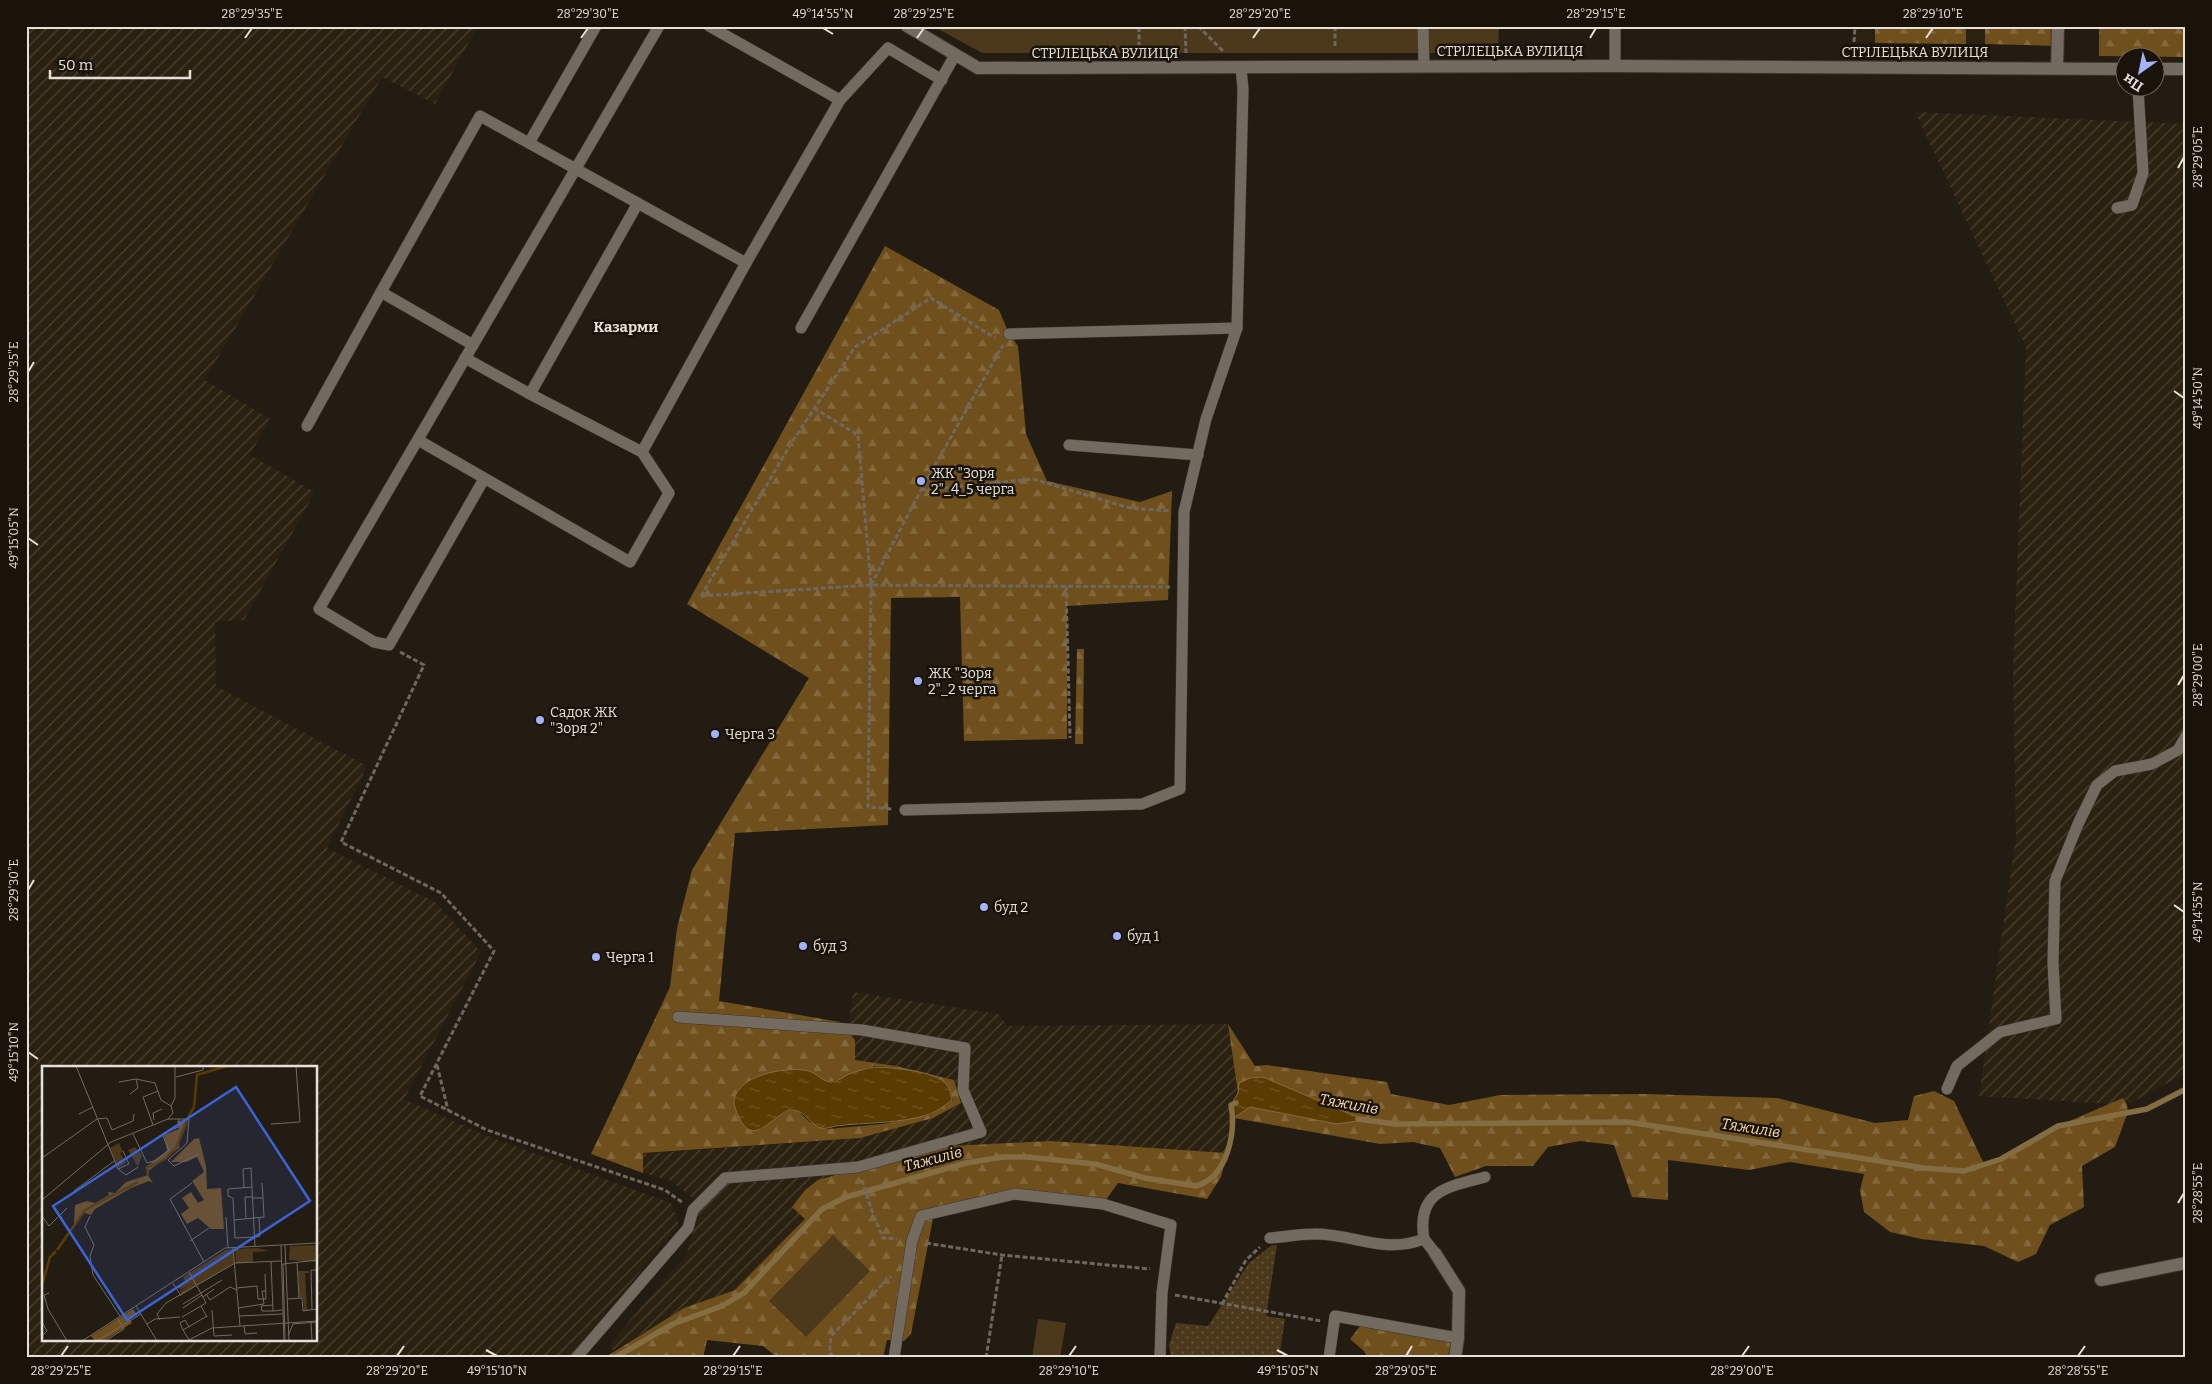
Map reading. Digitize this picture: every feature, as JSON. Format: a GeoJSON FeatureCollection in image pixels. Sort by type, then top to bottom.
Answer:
{"type":"FeatureCollection","features":[{"type":"Feature","properties":{"kind":"street"},"geometry":{"type":"LineString","coordinates":[[2056,68],[2058,26]]}},
{"type":"Feature","properties":{"kind":"street","name":"СТРІЛЕЦЬКА ВУЛИЦЯ"},"geometry":{"type":"LineString","coordinates":[[908,27],[978,68],[1615,66],[2114,69]]}},
{"type":"Feature","properties":{"kind":"street"},"geometry":{"type":"LineString","coordinates":[[2164,69],[2186,69]]}},
{"type":"Feature","properties":{"kind":"street"},"geometry":{"type":"LineString","coordinates":[[1435,1253],[1459,1291],[1458,1338],[1455,1358]]}},
{"type":"Feature","properties":{"kind":"street"},"geometry":{"type":"LineString","coordinates":[[2100,1280],[2186,1263]]}},
{"type":"Feature","properties":{"kind":"lane"},"geometry":{"type":"LineString","coordinates":[[529,143],[596,26]]}},
{"type":"Feature","properties":{"kind":"lane"},"geometry":{"type":"LineString","coordinates":[[484,478],[389,645],[374,642],[319,609],[659,26]]}},
{"type":"Feature","properties":{"kind":"lane"},"geometry":{"type":"LineString","coordinates":[[709,26],[840,100]]}},
{"type":"Feature","properties":{"kind":"lane"},"geometry":{"type":"LineString","coordinates":[[1423,26],[1424,66]]}},
{"type":"Feature","properties":{"kind":"lane"},"geometry":{"type":"LineString","coordinates":[[1615,26],[1615,66]]}},
{"type":"Feature","properties":{"kind":"lane"},"geometry":{"type":"LineString","coordinates":[[642,452],[746,263],[840,100],[888,48],[942,80]]}},
{"type":"Feature","properties":{"kind":"lane"},"geometry":{"type":"LineString","coordinates":[[800,328],[956,55]]}},
{"type":"Feature","properties":{"kind":"lane"},"geometry":{"type":"LineString","coordinates":[[905,810],[1142,804],[1180,790],[1184,512],[1206,419],[1237,328],[1241,68]]}},
{"type":"Feature","properties":{"kind":"lane"},"geometry":{"type":"LineString","coordinates":[[2117,208],[2132,204],[2142,174],[2138,98]]}},
{"type":"Feature","properties":{"kind":"lane"},"geometry":{"type":"LineString","coordinates":[[307,426],[480,116],[746,263]]}},
{"type":"Feature","properties":{"kind":"lane"},"geometry":{"type":"LineString","coordinates":[[530,394],[638,204]]}},
{"type":"Feature","properties":{"kind":"lane"},"geometry":{"type":"LineString","coordinates":[[381,292],[473,345]]}},
{"type":"Feature","properties":{"kind":"lane"},"geometry":{"type":"LineString","coordinates":[[1006,338],[1237,328]]}},
{"type":"Feature","properties":{"kind":"lane"},"geometry":{"type":"LineString","coordinates":[[418,440],[630,562],[668,493],[642,452],[465,358]]}},
{"type":"Feature","properties":{"kind":"lane"},"geometry":{"type":"LineString","coordinates":[[1069,445],[1198,455]]}},
{"type":"Feature","properties":{"kind":"lane"},"geometry":{"type":"LineString","coordinates":[[1947,1089],[1957,1066],[2000,1032],[2056,1019],[2052,962],[2055,881],[2078,824],[2097,785],[2115,771],[2152,764],[2178,750],[2186,736]]}},
{"type":"Feature","properties":{"kind":"lane"},"geometry":{"type":"LineString","coordinates":[[576,1358],[688,1228],[693,1210],[724,1178],[858,1167],[981,1132],[963,1090],[964,1048],[862,1030],[678,1017]]}},
{"type":"Feature","properties":{"kind":"lane"},"geometry":{"type":"LineString","coordinates":[[1435,1253],[1424,1239],[1421,1223],[1426,1204],[1436,1194],[1454,1185],[1485,1177]]}},
{"type":"Feature","properties":{"kind":"lane"},"geometry":{"type":"LineString","coordinates":[[894,1358],[912,1241],[921,1216],[1015,1194],[1103,1204],[1171,1225],[1162,1293],[1160,1358]]}},
{"type":"Feature","properties":{"kind":"lane"},"geometry":{"type":"LineString","coordinates":[[1270,1238],[1314,1234],[1390,1246],[1412,1244],[1424,1239]]}},
{"type":"Feature","properties":{"kind":"lane"},"geometry":{"type":"LineString","coordinates":[[1329,1358],[1335,1316],[1458,1338]]}},
{"type":"Feature","properties":{"kind":"path"},"geometry":{"type":"LineString","coordinates":[[1139,26],[1139,47]]}},
{"type":"Feature","properties":{"kind":"path"},"geometry":{"type":"LineString","coordinates":[[1185,26],[1186,68]]}},
{"type":"Feature","properties":{"kind":"path"},"geometry":{"type":"LineString","coordinates":[[1198,26],[1241,68]]}},
{"type":"Feature","properties":{"kind":"path"},"geometry":{"type":"LineString","coordinates":[[1335,26],[1335,46]]}},
{"type":"Feature","properties":{"kind":"path"},"geometry":{"type":"LineString","coordinates":[[1854,42],[1855,26]]}},
{"type":"Feature","properties":{"kind":"path"},"geometry":{"type":"LineString","coordinates":[[871,585],[921,490],[1006,338],[931,298],[855,347],[792,442],[701,596],[871,585],[1183,587]]}},
{"type":"Feature","properties":{"kind":"path"},"geometry":{"type":"LineString","coordinates":[[814,408],[858,435],[871,585],[868,807],[905,810]]}},
{"type":"Feature","properties":{"kind":"path"},"geometry":{"type":"LineString","coordinates":[[921,490],[1033,479],[1130,508],[1184,512]]}},
{"type":"Feature","properties":{"kind":"path"},"geometry":{"type":"LineString","coordinates":[[1066,586],[1070,738]]}},
{"type":"Feature","properties":{"kind":"path"},"geometry":{"type":"LineString","coordinates":[[389,645],[424,666],[342,842],[441,893],[494,951],[420,1096],[487,1130],[665,1190],[693,1210]]}},
{"type":"Feature","properties":{"kind":"path"},"geometry":{"type":"LineString","coordinates":[[436,1064],[448,1110]]}},
{"type":"Feature","properties":{"kind":"path"},"geometry":{"type":"LineString","coordinates":[[860,1174],[883,1238],[1002,1256],[1118,1265],[1165,1271]]}},
{"type":"Feature","properties":{"kind":"path"},"geometry":{"type":"LineString","coordinates":[[1222,1304],[1246,1260],[1270,1238]]}},
{"type":"Feature","properties":{"kind":"path"},"geometry":{"type":"LineString","coordinates":[[987,1358],[1002,1256]]}},
{"type":"Feature","properties":{"kind":"path"},"geometry":{"type":"LineString","coordinates":[[829,1358],[831,1336],[894,1274]]}},
{"type":"Feature","properties":{"kind":"path"},"geometry":{"type":"LineString","coordinates":[[1162,1293],[1334,1323]]}},
{"type":"Feature","properties":{"kind":"shaded area"},"geometry":{"type":"Polygon","coordinates":[[[26,26],[478,26],[435,104],[382,77],[205,380],[270,419],[250,455],[315,492],[244,620],[215,622],[216,686],[367,766],[327,848],[435,902],[481,952],[404,1099],[485,1135],[671,1203],[679,1225],[568,1358],[26,1358],[26,26]]]}},
{"type":"Feature","properties":{"kind":"shaded area"},"geometry":{"type":"Polygon","coordinates":[[[933,26],[1499,26],[1498,53],[982,53],[933,26]]]}},
{"type":"Feature","properties":{"kind":"shaded area"},"geometry":{"type":"Polygon","coordinates":[[[1855,26],[2034,26],[2032,45],[1854,42],[1855,26]]]}},
{"type":"Feature","properties":{"kind":"shaded area"},"geometry":{"type":"Polygon","coordinates":[[[1915,112],[2186,124],[2186,1073],[2127,1105],[1979,1096],[2016,835],[2013,668],[2026,347],[1915,112]]]}},
{"type":"Feature","properties":{"kind":"shaded area"},"geometry":{"type":"Polygon","coordinates":[[[853,992],[999,1014],[1007,1026],[1228,1024],[1238,1093],[1231,1105],[1234,1118],[1227,1153],[1050,1141],[951,1146],[805,1219],[735,1290],[684,1308],[613,1351],[609,1345],[687,1253],[700,1204],[671,1181],[643,1173],[642,1154],[860,1138],[933,1118],[961,1103],[954,1080],[855,1060],[855,1040],[848,1032],[853,992]]]}},
{"type":"Feature","properties":{"kind":"shaded area"},"geometry":{"type":"Polygon","coordinates":[[[833,1235],[870,1271],[806,1337],[769,1301],[833,1235]]]}},
{"type":"Feature","properties":{"kind":"shaded area"},"geometry":{"type":"Polygon","coordinates":[[[1272,1245],[1277,1245],[1266,1316],[1285,1319],[1279,1358],[1171,1358],[1169,1345],[1176,1323],[1208,1326],[1249,1263],[1272,1245]]]}},
{"type":"Feature","properties":{"kind":"shaded area"},"geometry":{"type":"Polygon","coordinates":[[[1038,1319],[1066,1323],[1060,1358],[1032,1358],[1038,1319]]]}},
{"type":"Feature","properties":{"kind":"green space"},"geometry":{"type":"Polygon","coordinates":[[[1875,26],[1966,26],[1966,44],[1875,43],[1875,26]]]}},
{"type":"Feature","properties":{"kind":"green space"},"geometry":{"type":"Polygon","coordinates":[[[1985,26],[2058,26],[2057,46],[1985,44],[1985,26]]]}},
{"type":"Feature","properties":{"kind":"green space"},"geometry":{"type":"Polygon","coordinates":[[[2099,26],[2186,26],[2186,57],[2164,57],[2164,48],[2114,48],[2114,56],[2099,56],[2099,26]]]}},
{"type":"Feature","properties":{"kind":"green space"},"geometry":{"type":"Polygon","coordinates":[[[885,246],[999,310],[1009,334],[1018,346],[1026,434],[1047,481],[1140,502],[1172,491],[1168,600],[1067,606],[1067,739],[964,741],[960,597],[891,598],[888,825],[735,833],[719,1001],[840,1022],[855,1040],[855,1060],[896,1066],[954,1080],[961,1103],[933,1118],[860,1138],[643,1153],[643,1173],[591,1154],[670,987],[677,928],[692,870],[809,678],[687,604],[885,246]],[[874,1066],[838,1080],[825,1082],[817,1075],[756,1077],[741,1088],[734,1101],[760,1130],[778,1116],[790,1110],[798,1111],[810,1122],[827,1129],[882,1124],[930,1115],[953,1100],[947,1085],[933,1076],[913,1071],[874,1066]]]}},
{"type":"Feature","properties":{"kind":"green space"},"geometry":{"type":"Polygon","coordinates":[[[1077,649],[1084,649],[1083,744],[1075,744],[1077,649]]]}},
{"type":"Feature","properties":{"kind":"green space"},"geometry":{"type":"Polygon","coordinates":[[[1228,1024],[1255,1066],[1267,1065],[1387,1082],[1391,1094],[1449,1105],[1500,1095],[1645,1094],[1777,1098],[1875,1123],[1908,1120],[1914,1096],[1934,1091],[1954,1101],[1984,1164],[2001,1159],[2058,1126],[2123,1098],[2128,1112],[2115,1147],[2082,1166],[2084,1207],[2050,1225],[2036,1254],[2018,1262],[1984,1246],[1921,1239],[1890,1232],[1864,1212],[1860,1190],[1864,1174],[1790,1162],[1749,1170],[1668,1160],[1668,1200],[1632,1197],[1614,1145],[1580,1141],[1548,1147],[1533,1166],[1486,1166],[1455,1177],[1440,1148],[1413,1142],[1380,1144],[1234,1118],[1231,1105],[1238,1093],[1228,1024]]]}},
{"type":"Feature","properties":{"kind":"green space"},"geometry":{"type":"Polygon","coordinates":[[[1050,1141],[1227,1153],[1221,1177],[1207,1199],[1118,1183],[1103,1204],[1015,1194],[934,1213],[911,1334],[904,1341],[887,1340],[883,1358],[778,1358],[763,1346],[707,1340],[703,1358],[604,1358],[684,1308],[735,1290],[805,1219],[792,1207],[805,1190],[818,1180],[842,1173],[882,1166],[951,1146],[1050,1141]]]}},
{"type":"Feature","properties":{"kind":"green space"},"geometry":{"type":"Polygon","coordinates":[[[1361,1325],[1452,1343],[1452,1358],[1368,1358],[1364,1351],[1350,1339],[1361,1325]]]}},
{"type":"Feature","properties":{"kind":"water"},"geometry":{"type":"Polygon","coordinates":[[[875,1067],[913,1071],[933,1076],[947,1085],[952,1100],[933,1113],[919,1117],[825,1128],[817,1126],[797,1111],[786,1111],[766,1126],[752,1131],[740,1119],[735,1108],[734,1101],[737,1092],[744,1084],[765,1074],[789,1070],[809,1071],[825,1081],[832,1082],[849,1074],[875,1067]]]}},
{"type":"Feature","properties":{"kind":"water"},"geometry":{"type":"Polygon","coordinates":[[[1263,1077],[1364,1120],[1337,1124],[1250,1107],[1234,1118],[1231,1105],[1238,1093],[1239,1083],[1250,1078],[1263,1077]]]}},
{"type":"Feature","properties":{"kind":"waterway","name":"Тяжилів"},"geometry":{"type":"LineString","coordinates":[[1358,1119],[1395,1124],[1628,1122],[1924,1168],[1964,1171],[2001,1159],[2058,1126],[2147,1109],[2186,1089]]}},
{"type":"Feature","properties":{"kind":"waterway","name":"Тяжилів"},"geometry":{"type":"LineString","coordinates":[[614,1358],[673,1324],[722,1306],[744,1293],[822,1209],[846,1197],[966,1163],[1003,1157],[1027,1157],[1095,1164],[1145,1178],[1196,1186],[1207,1181],[1222,1164],[1231,1140],[1231,1105],[1236,1103]]}},
{"type":"Feature","properties":{"kind":"place","name":"ЖК \"Зоря 2\"_4_5 черга"},"geometry":{"type":"Point","coordinates":[921,481]}},
{"type":"Feature","properties":{"kind":"place","name":"ЖК \"Зоря 2\"_2 черга"},"geometry":{"type":"Point","coordinates":[918,681]}},
{"type":"Feature","properties":{"kind":"place","name":"Садок ЖК \"Зоря 2\""},"geometry":{"type":"Point","coordinates":[540,720]}},
{"type":"Feature","properties":{"kind":"place","name":"Черга 3"},"geometry":{"type":"Point","coordinates":[715,734]}},
{"type":"Feature","properties":{"kind":"place","name":"буд 2"},"geometry":{"type":"Point","coordinates":[984,907]}},
{"type":"Feature","properties":{"kind":"place","name":"буд 1"},"geometry":{"type":"Point","coordinates":[1117,936]}},
{"type":"Feature","properties":{"kind":"place","name":"буд 3"},"geometry":{"type":"Point","coordinates":[803,946]}},
{"type":"Feature","properties":{"kind":"place","name":"Черга 1"},"geometry":{"type":"Point","coordinates":[596,957]}},
{"type":"Feature","properties":{"kind":"district","name":"Казарми"},"geometry":{"type":"Point","coordinates":[626,327]}}]}
